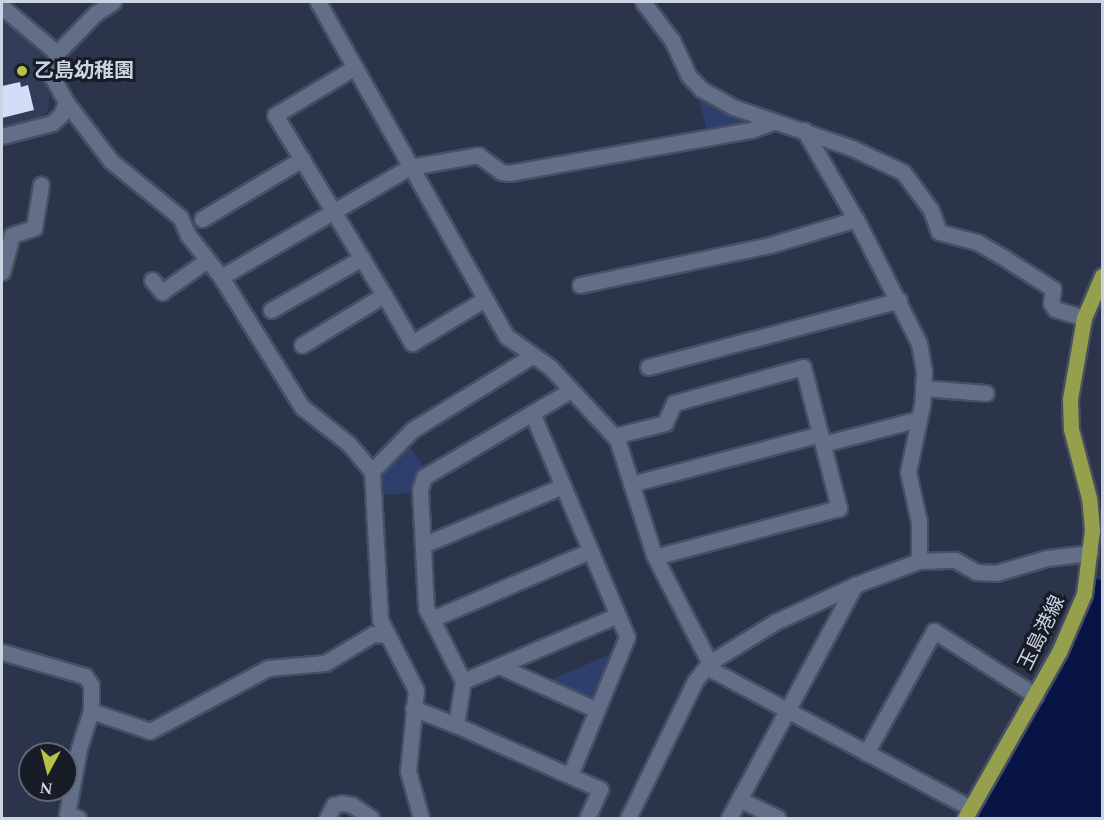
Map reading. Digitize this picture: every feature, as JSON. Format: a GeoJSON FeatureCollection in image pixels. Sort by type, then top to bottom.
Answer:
{"type":"FeatureCollection","features":[{"type":"Feature","properties":{"kind":"main road","name":"玉島港線"},"geometry":{"type":"LineString","coordinates":[[968,813],[1074,623],[1084,594],[1090,553],[1089,498],[1071,429],[1070,399],[1084,318],[1102,276]]}},
{"type":"Feature","properties":{"kind":"street"},"geometry":{"type":"LineString","coordinates":[[113,2],[96,13],[57,53],[50,73],[66,102],[111,161],[180,217],[207,260],[221,277],[302,407],[349,444],[372,471],[381,620],[386,635],[416,690],[408,771],[421,819]]}},
{"type":"Feature","properties":{"kind":"street"},"geometry":{"type":"LineString","coordinates":[[318,2],[506,336],[550,367],[614,436],[655,557],[709,663],[733,683],[866,753],[968,813]]}},
{"type":"Feature","properties":{"kind":"street"},"geometry":{"type":"LineString","coordinates":[[644,2],[672,40],[688,75],[701,89],[733,107],[773,122],[804,130],[903,172],[931,210],[939,232],[977,242],[1006,259],[1053,289],[1051,303],[1055,309],[1084,318]]}},
{"type":"Feature","properties":{"kind":"street"},"geometry":{"type":"LineString","coordinates":[[2,7],[57,53]]}},
{"type":"Feature","properties":{"kind":"street"},"geometry":{"type":"LineString","coordinates":[[355,68],[275,115],[412,343],[485,298]]}},
{"type":"Feature","properties":{"kind":"street"},"geometry":{"type":"LineString","coordinates":[[2,136],[52,123],[61,115],[66,102]]}},
{"type":"Feature","properties":{"kind":"street"},"geometry":{"type":"LineString","coordinates":[[221,277],[410,167],[478,155],[501,172],[509,173],[751,129],[773,122]]}},
{"type":"Feature","properties":{"kind":"street"},"geometry":{"type":"LineString","coordinates":[[804,130],[899,300],[919,343],[923,388],[908,472],[919,522],[919,561]]}},
{"type":"Feature","properties":{"kind":"street"},"geometry":{"type":"LineString","coordinates":[[202,219],[302,159]]}},
{"type":"Feature","properties":{"kind":"street"},"geometry":{"type":"LineString","coordinates":[[2,272],[12,235],[34,228],[41,185]]}},
{"type":"Feature","properties":{"kind":"street"},"geometry":{"type":"LineString","coordinates":[[580,285],[770,245],[855,219]]}},
{"type":"Feature","properties":{"kind":"street"},"geometry":{"type":"LineString","coordinates":[[271,310],[362,258]]}},
{"type":"Feature","properties":{"kind":"street"},"geometry":{"type":"LineString","coordinates":[[152,280],[162,292],[207,260]]}},
{"type":"Feature","properties":{"kind":"street"},"geometry":{"type":"LineString","coordinates":[[302,345],[384,295]]}},
{"type":"Feature","properties":{"kind":"street"},"geometry":{"type":"LineString","coordinates":[[648,367],[899,300]]}},
{"type":"Feature","properties":{"kind":"street"},"geometry":{"type":"LineString","coordinates":[[372,471],[412,430],[532,356]]}},
{"type":"Feature","properties":{"kind":"street"},"geometry":{"type":"LineString","coordinates":[[614,436],[665,423],[674,403],[803,367],[839,508],[655,557]]}},
{"type":"Feature","properties":{"kind":"street"},"geometry":{"type":"LineString","coordinates":[[923,388],[986,393]]}},
{"type":"Feature","properties":{"kind":"street"},"geometry":{"type":"LineString","coordinates":[[456,724],[463,681],[426,608],[420,489],[424,477],[571,390]]}},
{"type":"Feature","properties":{"kind":"street"},"geometry":{"type":"LineString","coordinates":[[532,413],[627,637],[570,775]]}},
{"type":"Feature","properties":{"kind":"street"},"geometry":{"type":"LineString","coordinates":[[631,484],[821,439],[919,419]]}},
{"type":"Feature","properties":{"kind":"street"},"geometry":{"type":"LineString","coordinates":[[423,545],[563,486]]}},
{"type":"Feature","properties":{"kind":"street"},"geometry":{"type":"LineString","coordinates":[[432,619],[590,551]]}},
{"type":"Feature","properties":{"kind":"street"},"geometry":{"type":"LineString","coordinates":[[628,819],[683,700],[709,663],[775,622],[855,585],[919,561],[955,560],[977,572],[996,573],[1047,558],[1090,553]]}},
{"type":"Feature","properties":{"kind":"street"},"geometry":{"type":"LineString","coordinates":[[729,819],[855,585]]}},
{"type":"Feature","properties":{"kind":"street"},"geometry":{"type":"LineString","coordinates":[[463,681],[618,615]]}},
{"type":"Feature","properties":{"kind":"street"},"geometry":{"type":"LineString","coordinates":[[866,753],[934,631],[1035,695]]}},
{"type":"Feature","properties":{"kind":"street"},"geometry":{"type":"LineString","coordinates":[[91,711],[150,731],[268,668],[325,663],[373,634],[386,635]]}},
{"type":"Feature","properties":{"kind":"street"},"geometry":{"type":"LineString","coordinates":[[2,652],[85,676],[91,685],[91,711],[79,748],[67,814],[78,819]]}},
{"type":"Feature","properties":{"kind":"street"},"geometry":{"type":"LineString","coordinates":[[499,666],[597,710]]}},
{"type":"Feature","properties":{"kind":"street"},"geometry":{"type":"LineString","coordinates":[[413,708],[456,724],[600,789],[588,819]]}},
{"type":"Feature","properties":{"kind":"street"},"geometry":{"type":"LineString","coordinates":[[739,800],[778,819]]}},
{"type":"Feature","properties":{"kind":"street"},"geometry":{"type":"LineString","coordinates":[[327,819],[333,805],[340,811],[352,805],[371,819]]}},
{"type":"Feature","properties":{"kind":"shaded area","name":"乙島幼稚園"},"geometry":{"type":"Polygon","coordinates":[[[2,14],[44,49],[41,68],[50,90],[48,111],[37,120],[2,129],[2,14]]]}},
{"type":"Feature","properties":{"kind":"shaded area"},"geometry":{"type":"Polygon","coordinates":[[[704,98],[723,112],[747,124],[707,130],[699,99],[704,98]]]}},
{"type":"Feature","properties":{"kind":"shaded area"},"geometry":{"type":"Polygon","coordinates":[[[406,442],[425,468],[413,493],[379,495],[376,471],[406,442]]]}},
{"type":"Feature","properties":{"kind":"shaded area"},"geometry":{"type":"Polygon","coordinates":[[[1094,579],[1102,580],[1102,818],[976,818],[1083,618],[1094,579]]]}},
{"type":"Feature","properties":{"kind":"shaded area"},"geometry":{"type":"Polygon","coordinates":[[[615,652],[596,700],[589,702],[544,683],[615,652]]]}},
{"type":"Feature","properties":{"kind":"building","name":"乙島幼稚園"},"geometry":{"type":"Polygon","coordinates":[[[20,82],[21,87],[28,85],[34,110],[2,118],[2,86],[20,82]]]}},
{"type":"Feature","properties":{"kind":"place","name":"乙島幼稚園"},"geometry":{"type":"Point","coordinates":[22,71]}}]}
